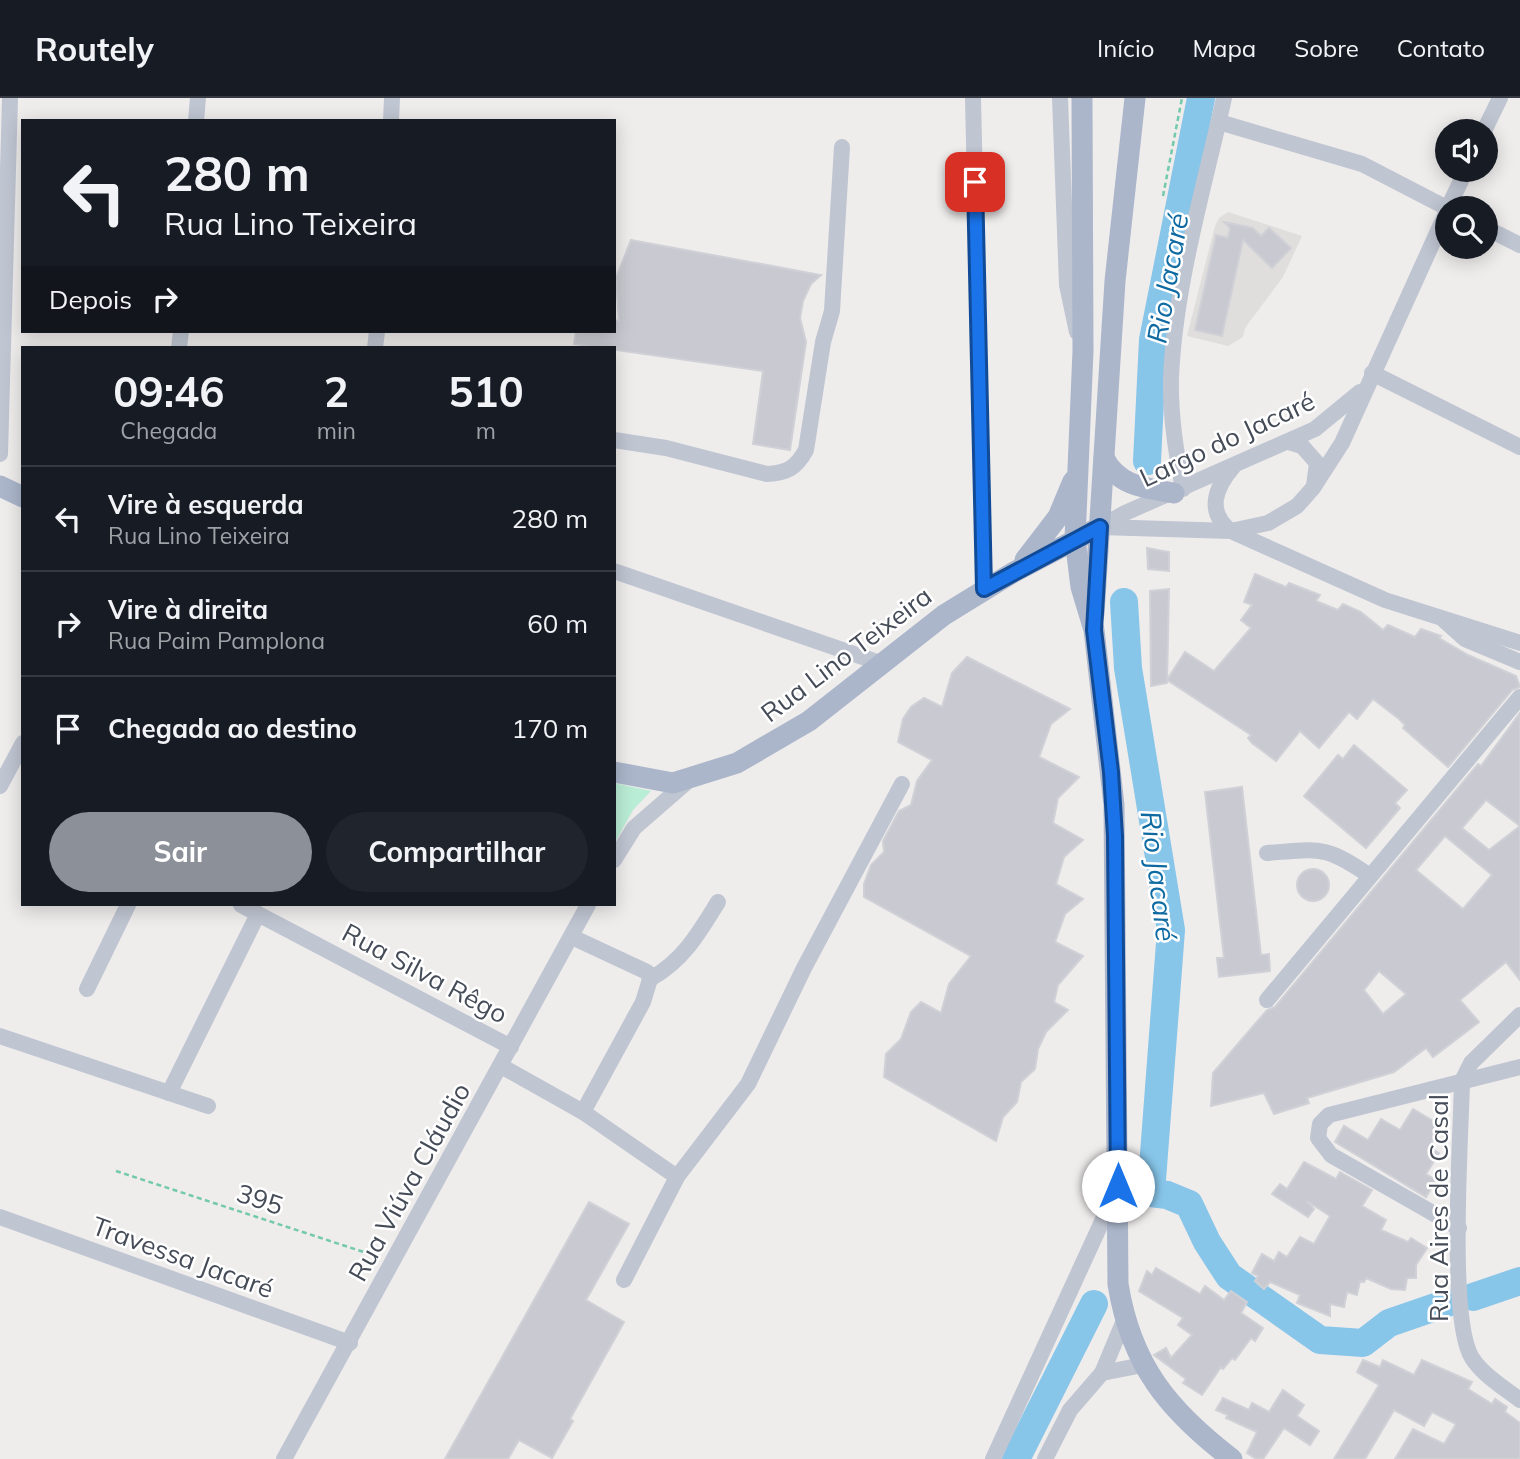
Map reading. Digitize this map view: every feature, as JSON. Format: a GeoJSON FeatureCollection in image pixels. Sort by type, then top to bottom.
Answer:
{"type":"FeatureCollection","features":[{"type":"Feature","properties":{"kind":"main road"},"geometry":{"type":"LineString","coordinates":[[1082,98],[1083,351],[1075,539],[1081,587],[1094,630],[1111,772],[1115,836],[1120,1294],[1125,1318],[1143,1365],[1168,1402],[1232,1459]]}},
{"type":"Feature","properties":{"kind":"main road"},"geometry":{"type":"LineString","coordinates":[[1094,630],[1115,281],[1135,98]]}},
{"type":"Feature","properties":{"kind":"main road"},"geometry":{"type":"LineString","coordinates":[[1104,458],[1118,478],[1129,483],[1179,491]]}},
{"type":"Feature","properties":{"kind":"main road"},"geometry":{"type":"LineString","coordinates":[[1014,572],[1038,547],[1058,517],[1080,461]]}},
{"type":"Feature","properties":{"kind":"main road"},"geometry":{"type":"LineString","coordinates":[[0,486],[21,496]]}},
{"type":"Feature","properties":{"kind":"main road","name":"Rua Lino Teixeira"},"geometry":{"type":"LineString","coordinates":[[616,772],[659,783],[688,781],[737,763],[789,735],[880,663],[984,589],[1100,527]]}},
{"type":"Feature","properties":{"kind":"street"},"geometry":{"type":"LineString","coordinates":[[0,454],[10,98]]}},
{"type":"Feature","properties":{"kind":"street"},"geometry":{"type":"LineString","coordinates":[[197,119],[198,98]]}},
{"type":"Feature","properties":{"kind":"street"},"geometry":{"type":"LineString","coordinates":[[391,119],[392,98]]}},
{"type":"Feature","properties":{"kind":"street"},"geometry":{"type":"LineString","coordinates":[[973,98],[984,589]]}},
{"type":"Feature","properties":{"kind":"street"},"geometry":{"type":"LineString","coordinates":[[1060,98],[1067,285],[1083,351]]}},
{"type":"Feature","properties":{"kind":"street"},"geometry":{"type":"LineString","coordinates":[[1179,491],[1172,420],[1173,349],[1224,98]]}},
{"type":"Feature","properties":{"kind":"street"},"geometry":{"type":"LineString","coordinates":[[1490,119],[1500,98]]}},
{"type":"Feature","properties":{"kind":"street"},"geometry":{"type":"LineString","coordinates":[[1219,122],[1352,160],[1435,202]]}},
{"type":"Feature","properties":{"kind":"street"},"geometry":{"type":"LineString","coordinates":[[616,440],[666,448],[767,474],[783,473],[798,464],[806,450],[822,342],[832,311],[842,147]]}},
{"type":"Feature","properties":{"kind":"street"},"geometry":{"type":"LineString","coordinates":[[1498,234],[1520,246]]}},
{"type":"Feature","properties":{"kind":"street"},"geometry":{"type":"LineString","coordinates":[[1364,388],[1435,237]]}},
{"type":"Feature","properties":{"kind":"street"},"geometry":{"type":"LineString","coordinates":[[1372,373],[1520,447]]}},
{"type":"Feature","properties":{"kind":"street","name":"Largo do Jacaré"},"geometry":{"type":"LineString","coordinates":[[1100,527],[1289,442],[1329,420],[1364,388]]}},
{"type":"Feature","properties":{"kind":"street","name":"Largo do Jacaré"},"geometry":{"type":"LineString","coordinates":[[1100,527],[1231,531],[1254,527],[1286,515],[1313,488],[1342,443],[1364,388]]}},
{"type":"Feature","properties":{"kind":"street"},"geometry":{"type":"LineString","coordinates":[[1289,442],[1302,446],[1317,463],[1313,488]]}},
{"type":"Feature","properties":{"kind":"street"},"geometry":{"type":"LineString","coordinates":[[1233,467],[1221,481],[1215,506],[1216,517],[1231,531],[1385,600],[1520,643]]}},
{"type":"Feature","properties":{"kind":"street"},"geometry":{"type":"LineString","coordinates":[[616,572],[880,663]]}},
{"type":"Feature","properties":{"kind":"street"},"geometry":{"type":"LineString","coordinates":[[1440,617],[1465,639],[1520,662]]}},
{"type":"Feature","properties":{"kind":"street"},"geometry":{"type":"LineString","coordinates":[[1267,1000],[1520,696]]}},
{"type":"Feature","properties":{"kind":"street"},"geometry":{"type":"LineString","coordinates":[[0,786],[21,747]]}},
{"type":"Feature","properties":{"kind":"street"},"geometry":{"type":"LineString","coordinates":[[616,857],[634,828],[688,781]]}},
{"type":"Feature","properties":{"kind":"street"},"geometry":{"type":"LineString","coordinates":[[624,1280],[677,1177],[748,1084],[804,968],[902,784]]}},
{"type":"Feature","properties":{"kind":"street"},"geometry":{"type":"LineString","coordinates":[[1267,853],[1303,850],[1334,852],[1370,876]]}},
{"type":"Feature","properties":{"kind":"street"},"geometry":{"type":"LineString","coordinates":[[583,1112],[643,1002],[650,979],[672,967],[680,958],[695,940],[718,901]]}},
{"type":"Feature","properties":{"kind":"street"},"geometry":{"type":"LineString","coordinates":[[87,989],[128,906]]}},
{"type":"Feature","properties":{"kind":"street","name":"Rua Silva Rêgo"},"geometry":{"type":"LineString","coordinates":[[243,906],[511,1046]]}},
{"type":"Feature","properties":{"kind":"street"},"geometry":{"type":"LineString","coordinates":[[578,906],[574,932],[646,972],[650,979]]}},
{"type":"Feature","properties":{"kind":"street","name":"Rua Viúva Cláudio"},"geometry":{"type":"LineString","coordinates":[[291,1457],[393,1261],[587,906]]}},
{"type":"Feature","properties":{"kind":"street"},"geometry":{"type":"LineString","coordinates":[[169,1093],[258,914]]}},
{"type":"Feature","properties":{"kind":"street","name":"Rua Aires de Casal"},"geometry":{"type":"LineString","coordinates":[[1520,1015],[1471,1063],[1462,1081],[1459,1228],[1462,1337],[1472,1359],[1491,1379],[1520,1400]]}},
{"type":"Feature","properties":{"kind":"street"},"geometry":{"type":"LineString","coordinates":[[0,1037],[208,1106]]}},
{"type":"Feature","properties":{"kind":"street"},"geometry":{"type":"LineString","coordinates":[[500,1066],[583,1112],[677,1177]]}},
{"type":"Feature","properties":{"kind":"street"},"geometry":{"type":"LineString","coordinates":[[1459,1228],[1331,1155],[1323,1147],[1318,1130],[1329,1115],[1520,1067]]}},
{"type":"Feature","properties":{"kind":"street"},"geometry":{"type":"LineString","coordinates":[[993,1459],[1118,1191]]}},
{"type":"Feature","properties":{"kind":"street","name":"Travessa Jacaré"},"geometry":{"type":"LineString","coordinates":[[0,1217],[350,1343]]}},
{"type":"Feature","properties":{"kind":"street"},"geometry":{"type":"LineString","coordinates":[[1045,1459],[1070,1410],[1102,1373],[1125,1318]]}},
{"type":"Feature","properties":{"kind":"street"},"geometry":{"type":"LineString","coordinates":[[1102,1373],[1143,1365]]}},
{"type":"Feature","properties":{"kind":"path"},"geometry":{"type":"LineString","coordinates":[[1163,196],[1182,98]]}},
{"type":"Feature","properties":{"kind":"path","name":"395"},"geometry":{"type":"LineString","coordinates":[[116,1171],[393,1261]]}},
{"type":"Feature","properties":{"kind":"shaded area"},"geometry":{"type":"Polygon","coordinates":[[[1228,212],[1302,236],[1283,277],[1245,328],[1243,337],[1228,346],[1187,336],[1215,226],[1219,218],[1228,212]]]}},
{"type":"Feature","properties":{"kind":"green space"},"geometry":{"type":"Polygon","coordinates":[[[616,783],[651,791],[633,810],[616,840],[616,783]]]}},
{"type":"Feature","properties":{"kind":"building"},"geometry":{"type":"Polygon","coordinates":[[[1224,222],[1253,228],[1261,236],[1269,228],[1291,248],[1272,268],[1243,240],[1222,336],[1195,330],[1216,235],[1228,238],[1230,228],[1224,222]]]}},
{"type":"Feature","properties":{"kind":"building"},"geometry":{"type":"Polygon","coordinates":[[[631,240],[821,275],[811,284],[803,301],[800,318],[806,342],[790,450],[753,444],[763,371],[616,350],[616,346],[574,344],[576,333],[616,333],[616,320],[619,321],[616,278],[631,240]]]}},
{"type":"Feature","properties":{"kind":"building"},"geometry":{"type":"Polygon","coordinates":[[[1147,548],[1169,552],[1169,571],[1148,569],[1147,548]]]}},
{"type":"Feature","properties":{"kind":"building"},"geometry":{"type":"Polygon","coordinates":[[[1255,574],[1286,587],[1289,583],[1320,595],[1316,601],[1338,610],[1343,604],[1361,612],[1383,630],[1388,625],[1415,637],[1421,629],[1441,636],[1439,638],[1468,655],[1516,676],[1520,687],[1512,690],[1448,767],[1403,728],[1405,725],[1399,719],[1373,699],[1357,719],[1349,712],[1319,748],[1300,731],[1276,761],[1252,743],[1248,738],[1251,735],[1167,680],[1185,652],[1214,671],[1251,628],[1241,620],[1252,605],[1244,602],[1255,574]]]}},
{"type":"Feature","properties":{"kind":"building"},"geometry":{"type":"Polygon","coordinates":[[[1169,589],[1167,683],[1151,686],[1150,591],[1169,589]]]}},
{"type":"Feature","properties":{"kind":"building"},"geometry":{"type":"Polygon","coordinates":[[[967,657],[1070,709],[1051,724],[1039,757],[1079,777],[1058,798],[1053,823],[1083,840],[1064,857],[1056,884],[1083,899],[1065,914],[1055,942],[1083,956],[1058,985],[1054,1002],[1068,1010],[1046,1032],[1038,1049],[1035,1069],[1021,1082],[1017,1102],[1003,1117],[996,1141],[884,1077],[886,1054],[901,1039],[911,1012],[921,1002],[941,1013],[949,984],[971,956],[864,897],[864,884],[871,865],[884,852],[883,841],[899,811],[911,805],[917,781],[932,760],[898,742],[903,719],[911,707],[924,698],[942,707],[952,673],[967,657]]]}},
{"type":"Feature","properties":{"kind":"building"},"geometry":{"type":"Polygon","coordinates":[[[1520,713],[1520,826],[1520,980],[1506,962],[1460,1000],[1479,1022],[1433,1057],[1426,1048],[1394,1072],[1307,1098],[1309,1103],[1274,1114],[1264,1093],[1211,1106],[1213,1073],[1267,1010],[1275,1007],[1478,764],[1481,766],[1520,713]],[[1486,800],[1462,828],[1489,850],[1520,826],[1486,800]],[[1445,836],[1416,870],[1463,909],[1492,875],[1445,836]],[[1379,971],[1364,990],[1383,1014],[1406,994],[1379,971]]]}},
{"type":"Feature","properties":{"kind":"building"},"geometry":{"type":"Polygon","coordinates":[[[1354,745],[1407,790],[1395,803],[1400,808],[1366,848],[1304,796],[1338,755],[1343,759],[1354,745]]]}},
{"type":"Feature","properties":{"kind":"building"},"geometry":{"type":"Polygon","coordinates":[[[1242,787],[1261,955],[1269,954],[1270,971],[1219,977],[1217,958],[1224,958],[1205,792],[1242,787]]]}},
{"type":"Feature","properties":{"kind":"building"},"geometry":{"type":"Polygon","coordinates":[[[1313,869],[1325,873],[1329,885],[1325,897],[1313,901],[1301,897],[1297,885],[1301,873],[1313,869]]]}},
{"type":"Feature","properties":{"kind":"building"},"geometry":{"type":"Polygon","coordinates":[[[1413,1109],[1442,1126],[1429,1147],[1439,1153],[1426,1174],[1436,1180],[1426,1197],[1335,1142],[1344,1126],[1368,1140],[1381,1119],[1400,1130],[1413,1109]]]}},
{"type":"Feature","properties":{"kind":"building"},"geometry":{"type":"Polygon","coordinates":[[[1304,1162],[1336,1179],[1340,1172],[1372,1190],[1362,1206],[1386,1220],[1381,1230],[1408,1242],[1411,1238],[1427,1248],[1416,1265],[1416,1278],[1407,1278],[1405,1290],[1391,1289],[1366,1278],[1364,1282],[1360,1281],[1357,1295],[1347,1292],[1344,1307],[1330,1304],[1330,1316],[1297,1303],[1300,1295],[1270,1282],[1264,1289],[1255,1281],[1258,1276],[1252,1273],[1262,1254],[1274,1261],[1279,1252],[1287,1257],[1300,1237],[1314,1244],[1330,1216],[1307,1201],[1314,1209],[1308,1217],[1272,1194],[1280,1184],[1287,1189],[1304,1162]]]}},
{"type":"Feature","properties":{"kind":"building"},"geometry":{"type":"Polygon","coordinates":[[[589,1202],[629,1224],[586,1300],[624,1322],[570,1419],[573,1421],[552,1458],[519,1440],[508,1459],[445,1459],[589,1202]]]}},
{"type":"Feature","properties":{"kind":"building"},"geometry":{"type":"Polygon","coordinates":[[[1156,1268],[1200,1294],[1205,1286],[1224,1300],[1231,1291],[1247,1302],[1241,1313],[1263,1328],[1255,1341],[1251,1338],[1235,1360],[1232,1358],[1223,1369],[1221,1367],[1202,1395],[1183,1383],[1186,1379],[1154,1355],[1166,1348],[1171,1358],[1192,1335],[1178,1325],[1183,1318],[1139,1291],[1147,1271],[1152,1275],[1156,1268]]]}},
{"type":"Feature","properties":{"kind":"building"},"geometry":{"type":"Polygon","coordinates":[[[1363,1360],[1380,1367],[1383,1360],[1414,1375],[1422,1360],[1472,1382],[1468,1389],[1492,1404],[1495,1399],[1507,1407],[1505,1412],[1520,1423],[1520,1459],[1395,1459],[1413,1429],[1444,1444],[1456,1424],[1432,1412],[1424,1426],[1394,1410],[1365,1459],[1334,1459],[1379,1385],[1357,1372],[1363,1360]]]}},
{"type":"Feature","properties":{"kind":"building"},"geometry":{"type":"Polygon","coordinates":[[[1283,1390],[1304,1405],[1297,1416],[1319,1431],[1310,1445],[1284,1428],[1263,1459],[1256,1459],[1247,1453],[1257,1432],[1226,1418],[1228,1415],[1216,1410],[1223,1398],[1249,1410],[1252,1403],[1269,1412],[1283,1390]]]}},
{"type":"Feature","properties":{"kind":"waterway","name":"Rio Jacaré"},"geometry":{"type":"LineString","coordinates":[[1147,461],[1153,340],[1201,98]]}},
{"type":"Feature","properties":{"kind":"waterway","name":"Rio Jacaré"},"geometry":{"type":"LineString","coordinates":[[1124,602],[1128,668],[1171,930],[1151,1193],[1167,1195],[1189,1204],[1207,1242],[1229,1276],[1320,1340],[1363,1343],[1389,1323],[1447,1303]]}},
{"type":"Feature","properties":{"kind":"waterway"},"geometry":{"type":"LineString","coordinates":[[1473,1297],[1520,1281]]}},
{"type":"Feature","properties":{"kind":"waterway","name":"Rio Jacaré"},"geometry":{"type":"LineString","coordinates":[[1016,1459],[1094,1304]]}},
{"type":"Feature","properties":{"kind":"route"},"geometry":{"type":"LineString","coordinates":[[975,182],[984,589],[1100,527],[1094,630],[1111,772],[1115,836],[1118,1186]]}}]}
